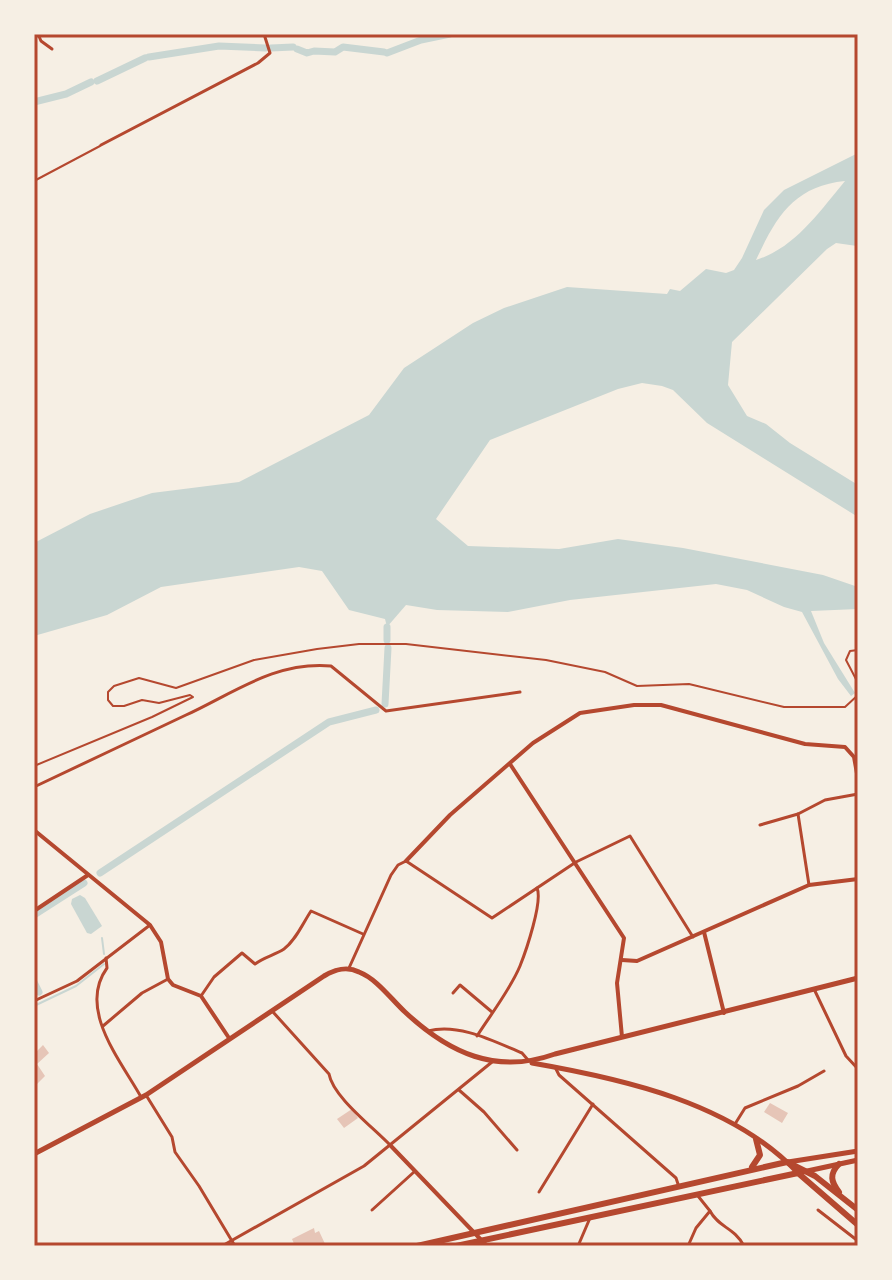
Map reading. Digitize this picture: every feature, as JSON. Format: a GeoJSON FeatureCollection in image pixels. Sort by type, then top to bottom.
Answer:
{"type":"FeatureCollection","features":[{"type":"Feature","properties":{"kind":"highway"},"geometry":{"type":"LineString","coordinates":[[749,1169],[760,1157],[756,1139]]}},
{"type":"Feature","properties":{"kind":"highway"},"geometry":{"type":"LineString","coordinates":[[417,1246],[787,1162],[807,1171],[858,1210]]}},
{"type":"Feature","properties":{"kind":"highway"},"geometry":{"type":"LineString","coordinates":[[839,1164],[831,1179],[843,1198]]}},
{"type":"Feature","properties":{"kind":"highway"},"geometry":{"type":"LineString","coordinates":[[456,1246],[798,1173],[858,1225]]}},
{"type":"Feature","properties":{"kind":"highway"},"geometry":{"type":"LineString","coordinates":[[849,1203],[858,1202]]}},
{"type":"Feature","properties":{"kind":"main road"},"geometry":{"type":"LineString","coordinates":[[34,1154],[144,1096],[332,971],[349,968],[366,976],[428,1031],[466,1054],[493,1061],[555,1067],[688,1102],[735,1124],[798,1173],[858,1160]]}},
{"type":"Feature","properties":{"kind":"main road"},"geometry":{"type":"LineString","coordinates":[[531,1063],[858,978]]}},
{"type":"Feature","properties":{"kind":"main road"},"geometry":{"type":"LineString","coordinates":[[787,1162],[858,1151]]}},
{"type":"Feature","properties":{"kind":"street"},"geometry":{"type":"LineString","coordinates":[[38,34],[41,41],[52,49]]}},
{"type":"Feature","properties":{"kind":"street"},"geometry":{"type":"LineString","coordinates":[[101,145],[258,63],[270,53],[264,34]]}},
{"type":"Feature","properties":{"kind":"street"},"geometry":{"type":"LineString","coordinates":[[34,787],[211,703],[257,677],[282,669],[331,666],[386,711],[520,692]]}},
{"type":"Feature","properties":{"kind":"street"},"geometry":{"type":"LineString","coordinates":[[349,968],[391,875],[450,815],[538,739],[580,713],[634,705],[661,705],[805,744],[846,748],[854,757],[858,779]]}},
{"type":"Feature","properties":{"kind":"street"},"geometry":{"type":"LineString","coordinates":[[510,764],[621,930],[625,943],[617,983],[622,1037]]}},
{"type":"Feature","properties":{"kind":"street"},"geometry":{"type":"LineString","coordinates":[[760,825],[798,814],[825,800],[858,794]]}},
{"type":"Feature","properties":{"kind":"street"},"geometry":{"type":"LineString","coordinates":[[798,814],[809,885]]}},
{"type":"Feature","properties":{"kind":"street"},"geometry":{"type":"LineString","coordinates":[[34,830],[150,925],[161,942],[168,979],[173,985],[201,996],[229,1038]]}},
{"type":"Feature","properties":{"kind":"street"},"geometry":{"type":"LineString","coordinates":[[406,861],[492,918],[576,862],[630,836],[693,937]]}},
{"type":"Feature","properties":{"kind":"street"},"geometry":{"type":"LineString","coordinates":[[34,911],[88,875]]}},
{"type":"Feature","properties":{"kind":"street"},"geometry":{"type":"LineString","coordinates":[[622,960],[637,961],[809,885],[858,879]]}},
{"type":"Feature","properties":{"kind":"street"},"geometry":{"type":"LineString","coordinates":[[477,1036],[520,967],[537,910],[540,894],[537,888]]}},
{"type":"Feature","properties":{"kind":"street"},"geometry":{"type":"LineString","coordinates":[[201,996],[214,977],[242,953],[255,964],[267,955],[282,950],[293,940],[311,911],[363,934]]}},
{"type":"Feature","properties":{"kind":"street"},"geometry":{"type":"LineString","coordinates":[[34,1001],[77,981],[150,925]]}},
{"type":"Feature","properties":{"kind":"street"},"geometry":{"type":"LineString","coordinates":[[704,932],[724,1013]]}},
{"type":"Feature","properties":{"kind":"street"},"geometry":{"type":"LineString","coordinates":[[106,958],[107,968],[98,981],[96,991],[102,1027],[172,1137],[175,1152],[235,1246]]}},
{"type":"Feature","properties":{"kind":"street"},"geometry":{"type":"LineString","coordinates":[[102,1027],[142,993],[168,979]]}},
{"type":"Feature","properties":{"kind":"street"},"geometry":{"type":"LineString","coordinates":[[453,993],[460,985],[492,1012]]}},
{"type":"Feature","properties":{"kind":"street"},"geometry":{"type":"LineString","coordinates":[[814,989],[846,1056],[858,1069]]}},
{"type":"Feature","properties":{"kind":"street"},"geometry":{"type":"LineString","coordinates":[[271,1010],[329,1074],[331,1086],[341,1098],[487,1246]]}},
{"type":"Feature","properties":{"kind":"street"},"geometry":{"type":"LineString","coordinates":[[428,1031],[440,1028],[477,1036],[522,1053],[531,1063]]}},
{"type":"Feature","properties":{"kind":"street"},"geometry":{"type":"LineString","coordinates":[[222,1246],[364,1166],[493,1061]]}},
{"type":"Feature","properties":{"kind":"street"},"geometry":{"type":"LineString","coordinates":[[555,1067],[559,1075],[676,1178],[679,1187]]}},
{"type":"Feature","properties":{"kind":"street"},"geometry":{"type":"LineString","coordinates":[[735,1124],[745,1108],[798,1086],[824,1071]]}},
{"type":"Feature","properties":{"kind":"street"},"geometry":{"type":"LineString","coordinates":[[459,1089],[517,1150]]}},
{"type":"Feature","properties":{"kind":"street"},"geometry":{"type":"LineString","coordinates":[[539,1192],[593,1104]]}},
{"type":"Feature","properties":{"kind":"street"},"geometry":{"type":"LineString","coordinates":[[372,1210],[415,1171]]}},
{"type":"Feature","properties":{"kind":"street"},"geometry":{"type":"LineString","coordinates":[[698,1196],[715,1222],[731,1228],[744,1246]]}},
{"type":"Feature","properties":{"kind":"street"},"geometry":{"type":"LineString","coordinates":[[818,1210],[858,1241]]}},
{"type":"Feature","properties":{"kind":"street"},"geometry":{"type":"LineString","coordinates":[[688,1246],[696,1228],[710,1211]]}},
{"type":"Feature","properties":{"kind":"street"},"geometry":{"type":"LineString","coordinates":[[578,1246],[590,1218]]}},
{"type":"Feature","properties":{"kind":"lane"},"geometry":{"type":"LineString","coordinates":[[34,181],[101,145]]}},
{"type":"Feature","properties":{"kind":"path"},"geometry":{"type":"LineString","coordinates":[[34,766],[193,697],[190,695],[159,703],[142,700],[116,707],[108,702],[107,695],[114,686],[146,679],[176,688],[254,660],[359,644],[406,644],[546,660],[605,672],[637,686],[689,684],[784,707],[843,707],[858,695]]}},
{"type":"Feature","properties":{"kind":"path"},"geometry":{"type":"LineString","coordinates":[[858,650],[850,651],[846,660],[858,683]]}},
{"type":"Feature","properties":{"kind":"shaded area"},"geometry":{"type":"Polygon","coordinates":[[[858,153],[857,246],[836,243],[827,249],[732,342],[728,385],[747,416],[766,424],[790,443],[858,485],[858,517],[707,423],[673,390],[642,383],[618,389],[490,440],[436,519],[468,546],[559,549],[618,539],[823,575],[858,587],[858,609],[811,611],[824,643],[855,693],[851,696],[838,679],[802,612],[747,590],[716,584],[570,600],[508,612],[437,610],[406,605],[387,627],[385,619],[349,610],[322,571],[299,567],[161,587],[107,615],[34,636],[34,543],[90,514],[152,493],[239,482],[369,415],[404,368],[473,323],[504,308],[567,287],[667,294],[670,289],[680,291],[706,269],[726,273],[734,270],[764,210],[784,190],[858,153]],[[845,181],[812,189],[789,206],[771,230],[756,260],[795,238],[845,181]]]}},
{"type":"Feature","properties":{"kind":"shaded area"},"geometry":{"type":"Polygon","coordinates":[[[80,895],[102,926],[91,934],[87,933],[71,904],[72,899],[80,895]]]}},
{"type":"Feature","properties":{"kind":"building"},"geometry":{"type":"Polygon","coordinates":[[[43,1045],[49,1053],[37,1064],[45,1076],[34,1087],[34,1054],[43,1045]]]}},
{"type":"Feature","properties":{"kind":"building"},"geometry":{"type":"Polygon","coordinates":[[[770,1103],[788,1113],[782,1123],[764,1112],[770,1103]]]}},
{"type":"Feature","properties":{"kind":"building"},"geometry":{"type":"Polygon","coordinates":[[[352,1109],[358,1118],[344,1128],[337,1119],[352,1109]]]}},
{"type":"Feature","properties":{"kind":"building"},"geometry":{"type":"Polygon","coordinates":[[[314,1228],[315,1233],[319,1231],[326,1246],[295,1246],[292,1239],[314,1228]]]}},
{"type":"Feature","properties":{"kind":"waterway"},"geometry":{"type":"LineString","coordinates":[[387,53],[421,40],[450,34]]}},
{"type":"Feature","properties":{"kind":"waterway"},"geometry":{"type":"LineString","coordinates":[[149,57],[219,46],[265,48]]}},
{"type":"Feature","properties":{"kind":"waterway"},"geometry":{"type":"LineString","coordinates":[[271,48],[293,47]]}},
{"type":"Feature","properties":{"kind":"waterway"},"geometry":{"type":"LineString","coordinates":[[297,49],[307,53],[335,52],[343,47],[384,52]]}},
{"type":"Feature","properties":{"kind":"waterway"},"geometry":{"type":"LineString","coordinates":[[97,81],[145,58]]}},
{"type":"Feature","properties":{"kind":"waterway"},"geometry":{"type":"LineString","coordinates":[[34,102],[66,94],[91,82]]}},
{"type":"Feature","properties":{"kind":"waterway"},"geometry":{"type":"LineString","coordinates":[[387,627],[387,640]]}},
{"type":"Feature","properties":{"kind":"waterway"},"geometry":{"type":"LineString","coordinates":[[385,704],[388,648]]}},
{"type":"Feature","properties":{"kind":"waterway"},"geometry":{"type":"LineString","coordinates":[[100,873],[329,722],[376,710]]}},
{"type":"Feature","properties":{"kind":"waterway"},"geometry":{"type":"LineString","coordinates":[[34,915],[84,883]]}},
{"type":"Feature","properties":{"kind":"waterway"},"geometry":{"type":"LineString","coordinates":[[102,938],[104,954]]}},
{"type":"Feature","properties":{"kind":"waterway"},"geometry":{"type":"LineString","coordinates":[[34,1006],[76,986],[104,964]]}},
{"type":"Feature","properties":{"kind":"waterway"},"geometry":{"type":"LineString","coordinates":[[34,982],[39,992]]}}]}
